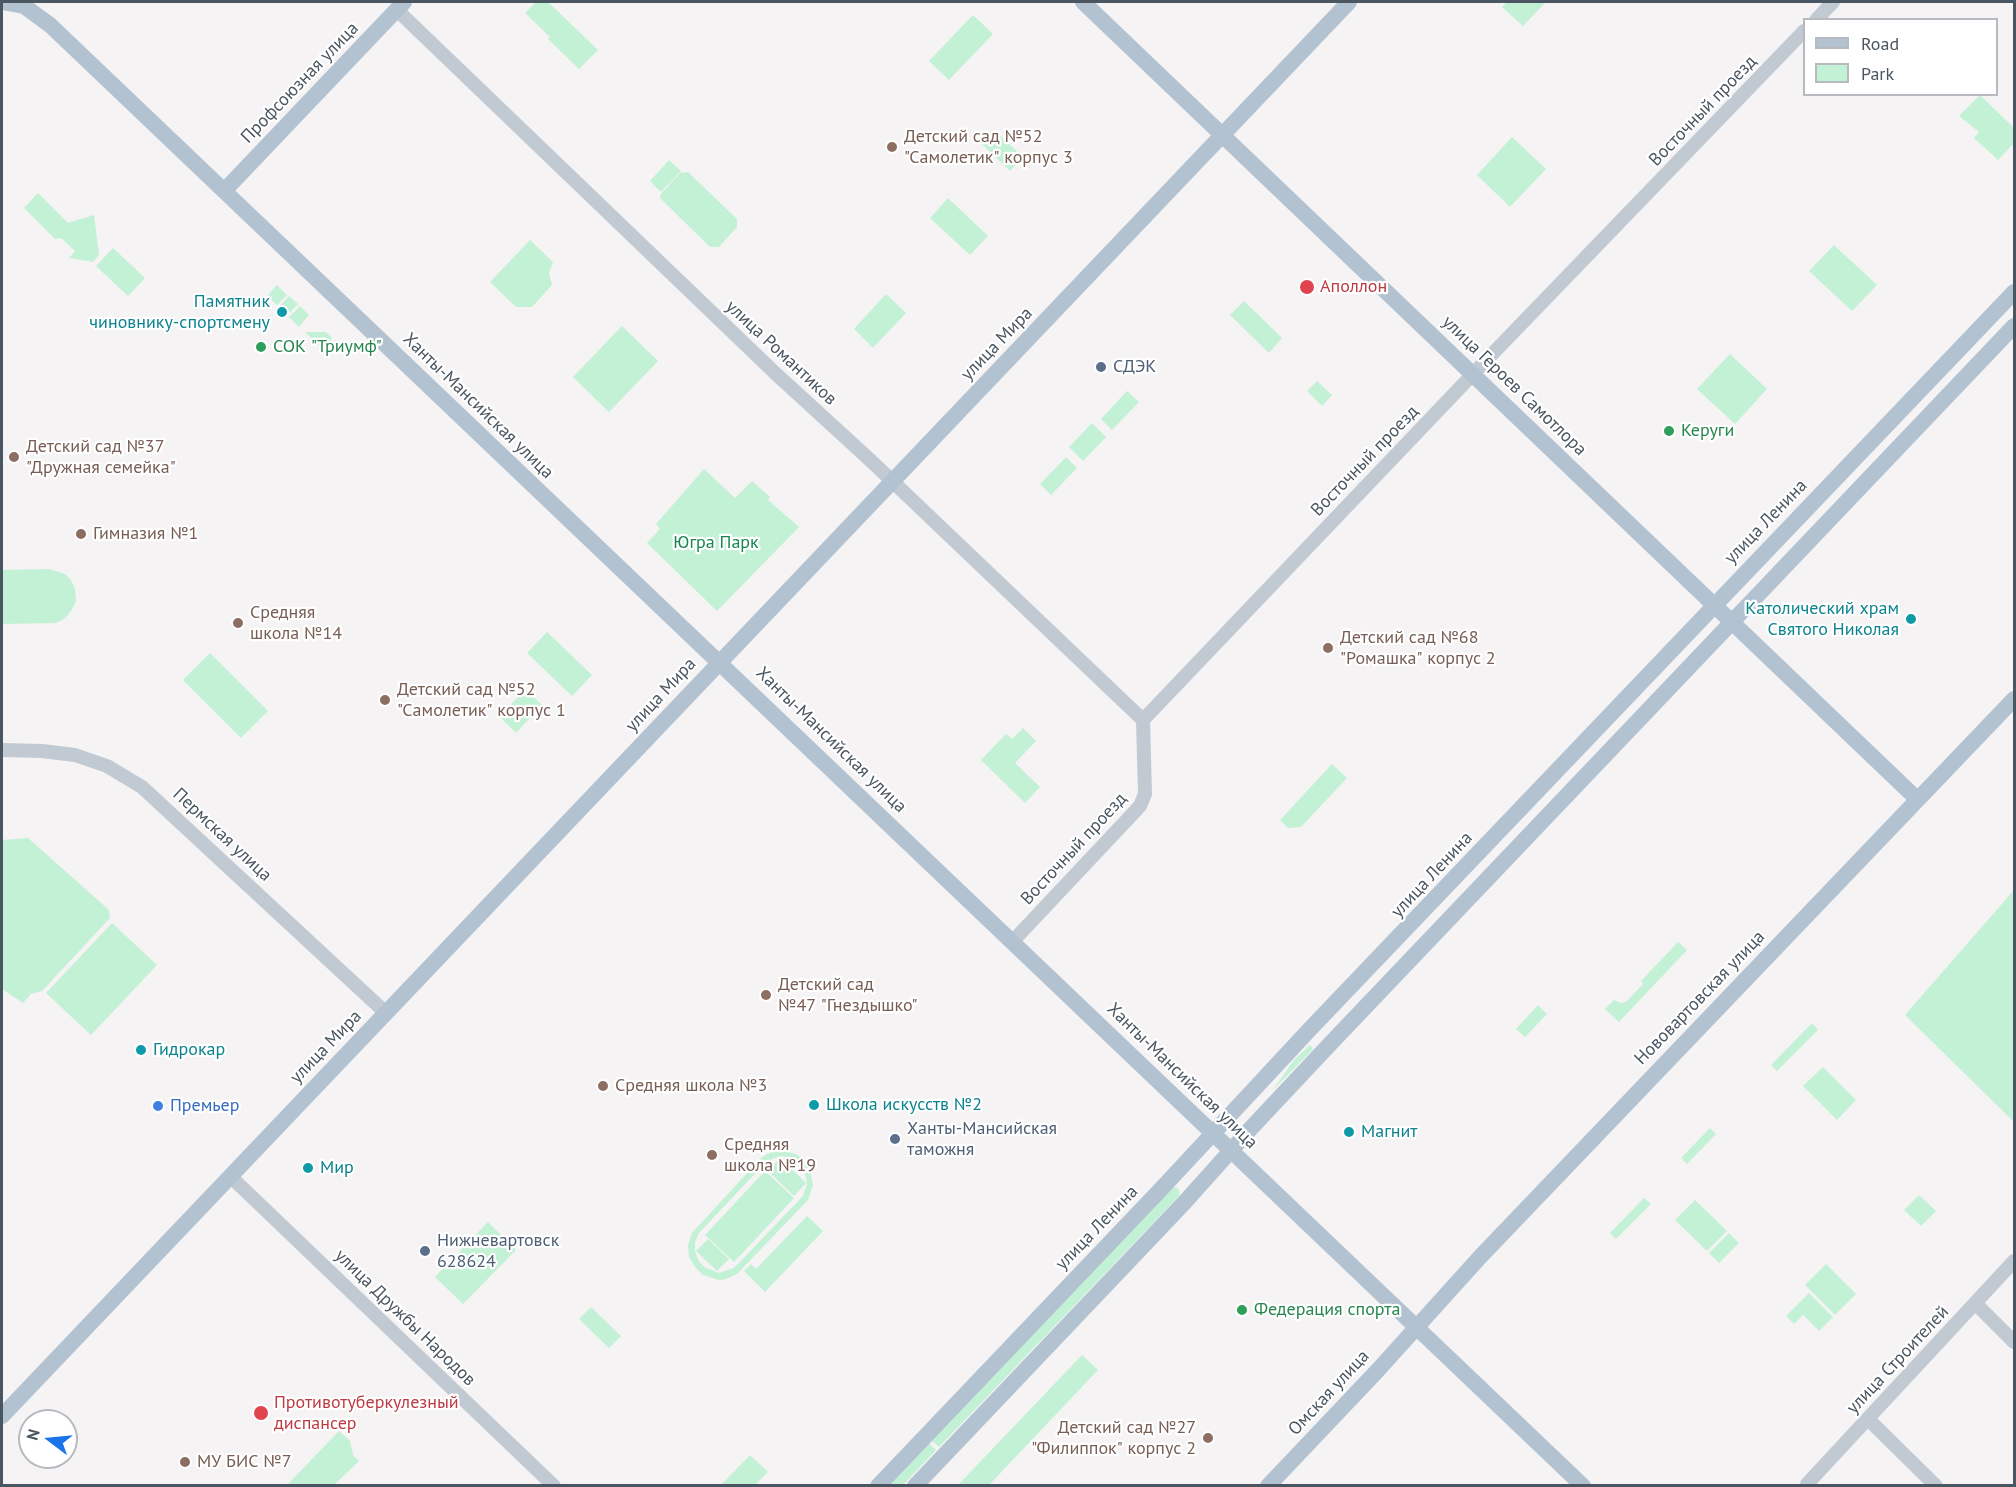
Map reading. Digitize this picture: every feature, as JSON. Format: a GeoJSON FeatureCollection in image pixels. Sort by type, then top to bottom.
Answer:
{"type":"FeatureCollection","features":[{"type":"Feature","properties":{"kind":"main road","name":"Ханты-Мансийская улица"},"geometry":{"type":"LineString","coordinates":[[2,2],[24,6],[50,25]]}},
{"type":"Feature","properties":{"kind":"main road","name":"Ханты-Мансийская улица"},"geometry":{"type":"LineString","coordinates":[[31,2],[50,25],[1583,1485]]}},
{"type":"Feature","properties":{"kind":"main road","name":"улица Героев Самотлора"},"geometry":{"type":"LineString","coordinates":[[1083,2],[1917,799]]}},
{"type":"Feature","properties":{"kind":"main road","name":"улица Мира"},"geometry":{"type":"LineString","coordinates":[[2,1416],[1349,2]]}},
{"type":"Feature","properties":{"kind":"main road","name":"Профсоюзная улица"},"geometry":{"type":"LineString","coordinates":[[224,191],[401,6]]}},
{"type":"Feature","properties":{"kind":"main road","name":"улица Ленина"},"geometry":{"type":"LineString","coordinates":[[878,1485],[2014,292]]}},
{"type":"Feature","properties":{"kind":"main road"},"geometry":{"type":"LineString","coordinates":[[915,1485],[1184,1203],[1329,1044],[2014,326]]}},
{"type":"Feature","properties":{"kind":"main road","name":"Нововартовская улица"},"geometry":{"type":"LineString","coordinates":[[1417,1326],[1438,1301],[2014,699]]}},
{"type":"Feature","properties":{"kind":"main road"},"geometry":{"type":"LineString","coordinates":[[1163,1187],[1175,1182],[1183,1185],[1186,1193],[1184,1203]]}},
{"type":"Feature","properties":{"kind":"main road","name":"Омская улица"},"geometry":{"type":"LineString","coordinates":[[1268,1485],[1417,1326]]}},
{"type":"Feature","properties":{"kind":"street"},"geometry":{"type":"LineString","coordinates":[[1818,18],[1833,2]]}},
{"type":"Feature","properties":{"kind":"street","name":"улица Романтиков"},"geometry":{"type":"LineString","coordinates":[[401,6],[775,373],[1143,720]]}},
{"type":"Feature","properties":{"kind":"street","name":"Восточный проезд"},"geometry":{"type":"LineString","coordinates":[[1013,941],[1140,806],[1145,794],[1143,720],[1803,32]]}},
{"type":"Feature","properties":{"kind":"street"},"geometry":{"type":"LineString","coordinates":[[1821,493],[1820,501],[1823,507],[1830,511],[1838,510]]}},
{"type":"Feature","properties":{"kind":"street"},"geometry":{"type":"LineString","coordinates":[[1607,718],[1615,714],[1623,718],[1626,724],[1624,734]]}},
{"type":"Feature","properties":{"kind":"street","name":"Пермская улица"},"geometry":{"type":"LineString","coordinates":[[2,750],[75,755],[107,766],[142,787],[386,1013]]}},
{"type":"Feature","properties":{"kind":"street"},"geometry":{"type":"LineString","coordinates":[[1311,1028],[1310,1038],[1315,1043],[1320,1046],[1329,1044]]}},
{"type":"Feature","properties":{"kind":"street","name":"улица Дружбы Народов"},"geometry":{"type":"LineString","coordinates":[[230,1176],[554,1485]]}},
{"type":"Feature","properties":{"kind":"street","name":"улица Строителей"},"geometry":{"type":"LineString","coordinates":[[1808,1485],[2014,1261]]}},
{"type":"Feature","properties":{"kind":"street"},"geometry":{"type":"LineString","coordinates":[[1975,1303],[2014,1342]]}},
{"type":"Feature","properties":{"kind":"street"},"geometry":{"type":"LineString","coordinates":[[1868,1419],[1936,1485]]}},
{"type":"Feature","properties":{"kind":"green space"},"geometry":{"type":"Polygon","coordinates":[[[536,2],[548,2],[598,50],[579,69],[525,13],[536,2]]]}},
{"type":"Feature","properties":{"kind":"green space"},"geometry":{"type":"Polygon","coordinates":[[[1507,2],[1546,2],[1523,26],[1502,7],[1507,2]]]}},
{"type":"Feature","properties":{"kind":"green space"},"geometry":{"type":"Polygon","coordinates":[[[973,15],[993,34],[949,80],[929,61],[973,15]]]}},
{"type":"Feature","properties":{"kind":"green space"},"geometry":{"type":"Polygon","coordinates":[[[1981,96],[2014,128],[2014,143],[1998,160],[1974,138],[1979,132],[1959,116],[1981,96]]]}},
{"type":"Feature","properties":{"kind":"green space"},"geometry":{"type":"Polygon","coordinates":[[[990,131],[993,133],[995,131],[1023,157],[1010,171],[982,144],[984,142],[981,140],[990,131]]]}},
{"type":"Feature","properties":{"kind":"green space"},"geometry":{"type":"Polygon","coordinates":[[[1512,137],[1546,169],[1510,207],[1477,175],[1512,137]]]}},
{"type":"Feature","properties":{"kind":"green space"},"geometry":{"type":"Polygon","coordinates":[[[669,160],[681,171],[661,192],[650,181],[669,160]]]}},
{"type":"Feature","properties":{"kind":"green space"},"geometry":{"type":"Polygon","coordinates":[[[688,172],[737,219],[737,227],[719,247],[710,247],[660,198],[680,173],[688,172]]]}},
{"type":"Feature","properties":{"kind":"green space"},"geometry":{"type":"Polygon","coordinates":[[[38,193],[68,223],[94,215],[99,255],[93,262],[69,258],[75,251],[61,238],[55,239],[24,208],[38,193]]]}},
{"type":"Feature","properties":{"kind":"green space"},"geometry":{"type":"Polygon","coordinates":[[[948,198],[988,236],[970,255],[930,218],[948,198]]]}},
{"type":"Feature","properties":{"kind":"green space"},"geometry":{"type":"Polygon","coordinates":[[[530,240],[553,262],[549,273],[552,285],[532,307],[516,307],[490,282],[530,240]]]}},
{"type":"Feature","properties":{"kind":"green space"},"geometry":{"type":"Polygon","coordinates":[[[1834,245],[1877,285],[1852,311],[1809,271],[1834,245]]]}},
{"type":"Feature","properties":{"kind":"green space"},"geometry":{"type":"Polygon","coordinates":[[[113,248],[145,278],[128,296],[96,266],[113,248]]]}},
{"type":"Feature","properties":{"kind":"green space"},"geometry":{"type":"Polygon","coordinates":[[[277,285],[287,295],[277,305],[267,296],[277,285]]]}},
{"type":"Feature","properties":{"kind":"green space"},"geometry":{"type":"Polygon","coordinates":[[[886,294],[906,313],[873,348],[854,329],[886,294]]]}},
{"type":"Feature","properties":{"kind":"green space"},"geometry":{"type":"Polygon","coordinates":[[[289,296],[298,304],[287,315],[285,308],[280,306],[289,296]]]}},
{"type":"Feature","properties":{"kind":"green space"},"geometry":{"type":"Polygon","coordinates":[[[1244,301],[1282,338],[1269,353],[1230,315],[1244,301]]]}},
{"type":"Feature","properties":{"kind":"green space"},"geometry":{"type":"Polygon","coordinates":[[[300,306],[309,315],[299,327],[289,317],[300,306]]]}},
{"type":"Feature","properties":{"kind":"green space"},"geometry":{"type":"Polygon","coordinates":[[[622,326],[658,361],[609,412],[573,377],[622,326]]]}},
{"type":"Feature","properties":{"kind":"green space"},"geometry":{"type":"Polygon","coordinates":[[[305,332],[326,332],[332,338],[322,349],[305,332]]]}},
{"type":"Feature","properties":{"kind":"green space"},"geometry":{"type":"Polygon","coordinates":[[[1730,354],[1767,389],[1735,424],[1697,389],[1730,354]]]}},
{"type":"Feature","properties":{"kind":"green space"},"geometry":{"type":"Polygon","coordinates":[[[1317,381],[1332,395],[1322,406],[1307,391],[1317,381]]]}},
{"type":"Feature","properties":{"kind":"green space"},"geometry":{"type":"Polygon","coordinates":[[[1127,391],[1139,402],[1112,430],[1101,419],[1127,391]]]}},
{"type":"Feature","properties":{"kind":"green space"},"geometry":{"type":"Polygon","coordinates":[[[1092,423],[1106,437],[1083,461],[1069,447],[1092,423]]]}},
{"type":"Feature","properties":{"kind":"green space"},"geometry":{"type":"Polygon","coordinates":[[[1066,457],[1077,468],[1051,495],[1040,484],[1066,457]]]}},
{"type":"Feature","properties":{"kind":"green space","name":"Югра Парк"},"geometry":{"type":"Polygon","coordinates":[[[704,469],[735,498],[752,481],[770,497],[768,500],[799,527],[717,611],[647,543],[660,529],[656,524],[704,469]]]}},
{"type":"Feature","properties":{"kind":"green space"},"geometry":{"type":"Polygon","coordinates":[[[49,569],[65,574],[71,580],[75,589],[76,601],[71,611],[64,619],[56,623],[2,624],[2,570],[49,569]]]}},
{"type":"Feature","properties":{"kind":"green space"},"geometry":{"type":"Polygon","coordinates":[[[547,632],[592,675],[572,696],[527,653],[547,632]]]}},
{"type":"Feature","properties":{"kind":"green space"},"geometry":{"type":"Polygon","coordinates":[[[210,653],[268,711],[241,738],[183,680],[210,653]]]}},
{"type":"Feature","properties":{"kind":"green space"},"geometry":{"type":"Polygon","coordinates":[[[525,689],[542,705],[516,733],[500,717],[525,689]]]}},
{"type":"Feature","properties":{"kind":"green space"},"geometry":{"type":"Polygon","coordinates":[[[1023,728],[1036,741],[1015,763],[1040,787],[1025,803],[981,760],[1006,734],[1012,739],[1023,728]]]}},
{"type":"Feature","properties":{"kind":"green space"},"geometry":{"type":"Polygon","coordinates":[[[1332,764],[1347,778],[1301,827],[1288,828],[1280,820],[1332,764]]]}},
{"type":"Feature","properties":{"kind":"green space"},"geometry":{"type":"Polygon","coordinates":[[[28,838],[109,910],[110,918],[42,991],[31,994],[23,1003],[2,989],[2,840],[28,838]]]}},
{"type":"Feature","properties":{"kind":"green space"},"geometry":{"type":"Polygon","coordinates":[[[2014,890],[2014,1122],[1905,1015],[2014,890]]]}},
{"type":"Feature","properties":{"kind":"green space"},"geometry":{"type":"Polygon","coordinates":[[[112,923],[157,965],[91,1035],[46,993],[112,923]]]}},
{"type":"Feature","properties":{"kind":"green space"},"geometry":{"type":"Polygon","coordinates":[[[1678,942],[1687,950],[1619,1022],[1605,1009],[1614,1000],[1621,1003],[1626,1002],[1643,984],[1641,981],[1678,942]]]}},
{"type":"Feature","properties":{"kind":"green space"},"geometry":{"type":"Polygon","coordinates":[[[1538,1005],[1547,1014],[1525,1037],[1516,1029],[1538,1005]]]}},
{"type":"Feature","properties":{"kind":"green space"},"geometry":{"type":"Polygon","coordinates":[[[1812,1023],[1818,1030],[1777,1071],[1771,1065],[1812,1023]]]}},
{"type":"Feature","properties":{"kind":"green space"},"geometry":{"type":"Polygon","coordinates":[[[1310,1045],[1313,1049],[1272,1091],[1294,1060],[1310,1045]]]}},
{"type":"Feature","properties":{"kind":"green space"},"geometry":{"type":"Polygon","coordinates":[[[1823,1067],[1856,1100],[1837,1120],[1803,1086],[1823,1067]]]}},
{"type":"Feature","properties":{"kind":"green space"},"geometry":{"type":"Polygon","coordinates":[[[1710,1128],[1716,1134],[1687,1164],[1681,1158],[1710,1128]]]}},
{"type":"Feature","properties":{"kind":"green space"},"geometry":{"type":"Polygon","coordinates":[[[783,1150],[798,1155],[809,1166],[813,1185],[808,1200],[737,1274],[719,1280],[703,1275],[689,1257],[688,1245],[692,1233],[761,1158],[771,1152],[783,1150]],[[783,1156],[765,1163],[699,1233],[695,1242],[695,1251],[704,1267],[719,1273],[734,1268],[803,1196],[807,1184],[805,1172],[798,1162],[783,1156]]]}},
{"type":"Feature","properties":{"kind":"green space"},"geometry":{"type":"Polygon","coordinates":[[[780,1158],[806,1183],[794,1196],[768,1171],[780,1158]]]}},
{"type":"Feature","properties":{"kind":"green space"},"geometry":{"type":"Polygon","coordinates":[[[765,1171],[794,1198],[734,1262],[705,1235],[765,1171]]]}},
{"type":"Feature","properties":{"kind":"green space"},"geometry":{"type":"Polygon","coordinates":[[[1172,1187],[1178,1188],[1180,1195],[939,1447],[931,1440],[1172,1187]]]}},
{"type":"Feature","properties":{"kind":"green space"},"geometry":{"type":"Polygon","coordinates":[[[1919,1195],[1936,1211],[1921,1226],[1904,1210],[1919,1195]]]}},
{"type":"Feature","properties":{"kind":"green space"},"geometry":{"type":"Polygon","coordinates":[[[1644,1198],[1651,1204],[1616,1239],[1610,1233],[1644,1198]]]}},
{"type":"Feature","properties":{"kind":"green space"},"geometry":{"type":"Polygon","coordinates":[[[1695,1200],[1727,1231],[1707,1251],[1675,1220],[1695,1200]]]}},
{"type":"Feature","properties":{"kind":"green space"},"geometry":{"type":"Polygon","coordinates":[[[807,1216],[823,1231],[765,1292],[744,1271],[751,1264],[756,1269],[807,1216]]]}},
{"type":"Feature","properties":{"kind":"green space"},"geometry":{"type":"Polygon","coordinates":[[[488,1222],[516,1250],[463,1304],[435,1277],[488,1222]]]}},
{"type":"Feature","properties":{"kind":"green space"},"geometry":{"type":"Polygon","coordinates":[[[1729,1233],[1739,1243],[1719,1263],[1709,1253],[1729,1233]]]}},
{"type":"Feature","properties":{"kind":"green space"},"geometry":{"type":"Polygon","coordinates":[[[708,1239],[729,1259],[717,1271],[696,1251],[708,1239]]]}},
{"type":"Feature","properties":{"kind":"green space"},"geometry":{"type":"Polygon","coordinates":[[[1826,1264],[1856,1294],[1835,1315],[1805,1285],[1826,1264]]]}},
{"type":"Feature","properties":{"kind":"green space"},"geometry":{"type":"Polygon","coordinates":[[[1809,1293],[1833,1317],[1819,1331],[1803,1315],[1794,1324],[1786,1316],[1809,1293]]]}},
{"type":"Feature","properties":{"kind":"green space"},"geometry":{"type":"Polygon","coordinates":[[[591,1307],[621,1336],[609,1348],[579,1319],[591,1307]]]}},
{"type":"Feature","properties":{"kind":"green space"},"geometry":{"type":"Polygon","coordinates":[[[1082,1355],[1098,1370],[989,1485],[958,1485],[1082,1355]]]}},
{"type":"Feature","properties":{"kind":"green space"},"geometry":{"type":"Polygon","coordinates":[[[339,1431],[350,1441],[353,1455],[359,1461],[334,1485],[287,1485],[339,1431]]]}},
{"type":"Feature","properties":{"kind":"green space"},"geometry":{"type":"Polygon","coordinates":[[[929,1443],[936,1450],[903,1485],[889,1486],[929,1443]]]}},
{"type":"Feature","properties":{"kind":"green space"},"geometry":{"type":"Polygon","coordinates":[[[750,1455],[768,1472],[755,1485],[721,1485],[750,1455]]]}},
{"type":"Feature","properties":{"kind":"place","name":"Детский сад №52 \"Самолетик\" корпус 3"},"geometry":{"type":"Point","coordinates":[892,147]}},
{"type":"Feature","properties":{"kind":"place","name":"Аполлон"},"geometry":{"type":"Point","coordinates":[1307,287]}},
{"type":"Feature","properties":{"kind":"place","name":"Памятник чиновнику-спортсмену"},"geometry":{"type":"Point","coordinates":[282,312]}},
{"type":"Feature","properties":{"kind":"place","name":"СОК \"Триумф\""},"geometry":{"type":"Point","coordinates":[261,347]}},
{"type":"Feature","properties":{"kind":"place","name":"СДЭК"},"geometry":{"type":"Point","coordinates":[1101,367]}},
{"type":"Feature","properties":{"kind":"place","name":"Керуги"},"geometry":{"type":"Point","coordinates":[1669,431]}},
{"type":"Feature","properties":{"kind":"place","name":"Детский сад №37 \"Дружная семейка\""},"geometry":{"type":"Point","coordinates":[14,457]}},
{"type":"Feature","properties":{"kind":"place","name":"Гимназия №1"},"geometry":{"type":"Point","coordinates":[81,534]}},
{"type":"Feature","properties":{"kind":"place","name":"Католический храм Святого Николая"},"geometry":{"type":"Point","coordinates":[1911,619]}},
{"type":"Feature","properties":{"kind":"place","name":"Средняя школа №14"},"geometry":{"type":"Point","coordinates":[238,623]}},
{"type":"Feature","properties":{"kind":"place","name":"Детский сад №68 \"Ромашка\" корпус 2"},"geometry":{"type":"Point","coordinates":[1328,648]}},
{"type":"Feature","properties":{"kind":"place","name":"Детский сад №52 \"Самолетик\" корпус 1"},"geometry":{"type":"Point","coordinates":[385,700]}},
{"type":"Feature","properties":{"kind":"place","name":"Детский сад №47 \"Гнездышко\""},"geometry":{"type":"Point","coordinates":[766,995]}},
{"type":"Feature","properties":{"kind":"place","name":"Гидрокар"},"geometry":{"type":"Point","coordinates":[141,1050]}},
{"type":"Feature","properties":{"kind":"place","name":"Средняя школа №3"},"geometry":{"type":"Point","coordinates":[603,1086]}},
{"type":"Feature","properties":{"kind":"place","name":"Школа искусств №2"},"geometry":{"type":"Point","coordinates":[814,1105]}},
{"type":"Feature","properties":{"kind":"place","name":"Премьер"},"geometry":{"type":"Point","coordinates":[158,1106]}},
{"type":"Feature","properties":{"kind":"place","name":"Магнит"},"geometry":{"type":"Point","coordinates":[1349,1132]}},
{"type":"Feature","properties":{"kind":"place","name":"Ханты-Мансийская таможня"},"geometry":{"type":"Point","coordinates":[895,1139]}},
{"type":"Feature","properties":{"kind":"place","name":"Средняя школа №19"},"geometry":{"type":"Point","coordinates":[712,1155]}},
{"type":"Feature","properties":{"kind":"place","name":"Мир"},"geometry":{"type":"Point","coordinates":[308,1168]}},
{"type":"Feature","properties":{"kind":"place","name":"Нижневартовск 628624"},"geometry":{"type":"Point","coordinates":[425,1251]}},
{"type":"Feature","properties":{"kind":"place","name":"Федерация спорта"},"geometry":{"type":"Point","coordinates":[1242,1310]}},
{"type":"Feature","properties":{"kind":"place","name":"Противотуберкулезный диспансер"},"geometry":{"type":"Point","coordinates":[261,1413]}},
{"type":"Feature","properties":{"kind":"place","name":"Детский сад №27 \"Филиппок\" корпус 2"},"geometry":{"type":"Point","coordinates":[1208,1438]}},
{"type":"Feature","properties":{"kind":"place","name":"МУ БИС №7"},"geometry":{"type":"Point","coordinates":[185,1462]}}]}
